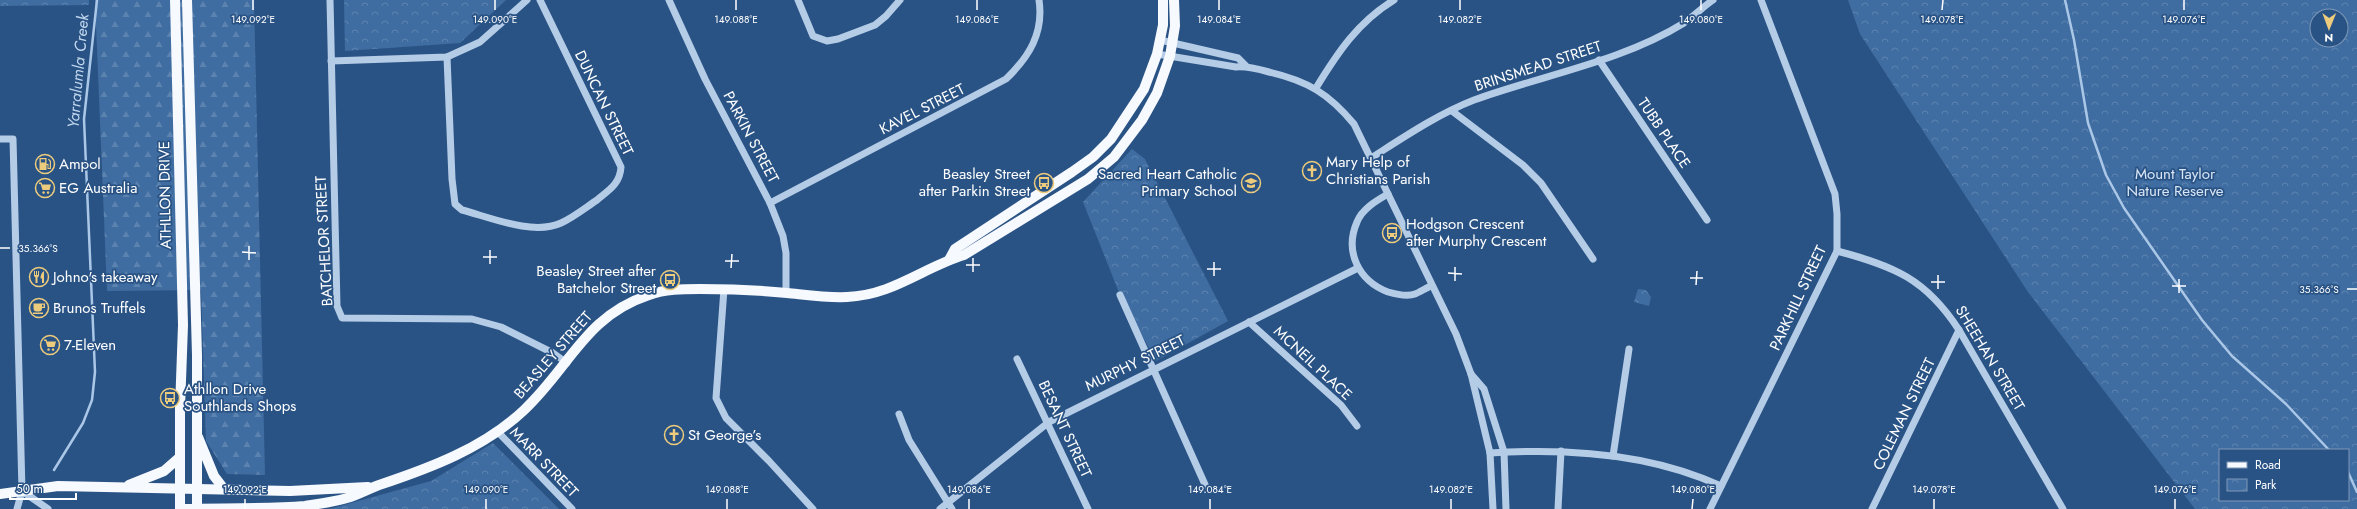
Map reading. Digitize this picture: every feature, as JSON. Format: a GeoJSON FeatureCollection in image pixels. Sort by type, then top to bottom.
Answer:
{"type":"FeatureCollection","features":[{"type":"Feature","properties":{"kind":"main road","name":"ATHLLON DRIVE"},"geometry":{"type":"LineString","coordinates":[[175,0],[183,326],[180,509]]}},
{"type":"Feature","properties":{"kind":"main road","name":"ATHLLON DRIVE"},"geometry":{"type":"LineString","coordinates":[[187,0],[197,355],[197,509]]}},
{"type":"Feature","properties":{"kind":"main road","name":"BEASLEY STREET"},"geometry":{"type":"LineString","coordinates":[[948,260],[955,249],[1046,190],[1093,157],[1111,139],[1136,102],[1157,54],[1160,40],[1163,0]]}},
{"type":"Feature","properties":{"kind":"main road","name":"BEASLEY STREET"},"geometry":{"type":"LineString","coordinates":[[183,509],[304,506],[348,498],[376,486],[416,473],[459,454],[498,432],[524,411],[566,363],[584,338],[603,318],[626,303],[651,294],[678,289],[724,289],[848,297],[878,293],[902,284],[948,260],[964,255],[1088,178],[1114,157],[1151,108],[1170,56],[1175,26],[1174,0]]}},
{"type":"Feature","properties":{"kind":"main road"},"geometry":{"type":"LineString","coordinates":[[197,434],[214,476],[224,489]]}},
{"type":"Feature","properties":{"kind":"main road"},"geometry":{"type":"LineString","coordinates":[[125,487],[164,471],[180,457]]}},
{"type":"Feature","properties":{"kind":"main road","name":"BEASLEY STREET"},"geometry":{"type":"LineString","coordinates":[[0,494],[58,486],[290,491],[376,486]]}},
{"type":"Feature","properties":{"kind":"street","name":"BATCHELOR STREET"},"geometry":{"type":"LineString","coordinates":[[330,0],[337,306],[342,318],[472,319],[501,327],[553,353],[566,363]]}},
{"type":"Feature","properties":{"kind":"street"},"geometry":{"type":"LineString","coordinates":[[331,61],[447,57],[480,42],[527,0]]}},
{"type":"Feature","properties":{"kind":"street","name":"DUNCAN STREET"},"geometry":{"type":"LineString","coordinates":[[447,57],[452,179],[455,204],[462,210],[529,228],[546,228],[560,224],[577,214],[615,186],[621,176],[621,167],[540,0]]}},
{"type":"Feature","properties":{"kind":"street","name":"PARKIN STREET"},"geometry":{"type":"LineString","coordinates":[[669,0],[699,66],[770,203],[784,242],[786,293]]}},
{"type":"Feature","properties":{"kind":"street"},"geometry":{"type":"LineString","coordinates":[[798,0],[813,36],[827,41],[838,39],[875,25],[886,16],[900,0]]}},
{"type":"Feature","properties":{"kind":"street","name":"KAVEL STREET"},"geometry":{"type":"LineString","coordinates":[[770,203],[1006,79],[1021,65],[1033,47],[1040,26],[1040,0]]}},
{"type":"Feature","properties":{"kind":"street"},"geometry":{"type":"LineString","coordinates":[[1316,88],[1346,41],[1363,22],[1394,0]]}},
{"type":"Feature","properties":{"kind":"street","name":"BRINSMEAD STREET"},"geometry":{"type":"LineString","coordinates":[[1371,158],[1452,111],[1480,98],[1636,47],[1685,22],[1713,0]]}},
{"type":"Feature","properties":{"kind":"street","name":"PARKHILL STREET"},"geometry":{"type":"LineString","coordinates":[[1710,509],[1837,251],[1837,214],[1835,194],[1761,0]]}},
{"type":"Feature","properties":{"kind":"street"},"geometry":{"type":"LineString","coordinates":[[1160,40],[1238,58],[1246,66]]}},
{"type":"Feature","properties":{"kind":"street"},"geometry":{"type":"LineString","coordinates":[[1157,54],[1236,67],[1246,66],[1288,76],[1316,88],[1337,104],[1354,124],[1431,286],[1456,334],[1471,374],[1490,453],[1492,509]]}},
{"type":"Feature","properties":{"kind":"street","name":"TUBB PLACE"},"geometry":{"type":"LineString","coordinates":[[1599,60],[1707,220]]}},
{"type":"Feature","properties":{"kind":"street"},"geometry":{"type":"LineString","coordinates":[[1452,111],[1523,166],[1541,183],[1593,260]]}},
{"type":"Feature","properties":{"kind":"street"},"geometry":{"type":"LineString","coordinates":[[0,139],[13,139],[22,491],[17,509]]}},
{"type":"Feature","properties":{"kind":"street"},"geometry":{"type":"LineString","coordinates":[[1388,194],[1369,206],[1357,222],[1353,253],[1358,268],[1374,287],[1395,294],[1413,294],[1431,286]]}},
{"type":"Feature","properties":{"kind":"street","name":"SHEEHAN STREET"},"geometry":{"type":"LineString","coordinates":[[1837,251],[1873,260],[1898,271],[1924,288],[1943,306],[1960,330],[2063,509]]}},
{"type":"Feature","properties":{"kind":"street","name":"MURPHY STREET"},"geometry":{"type":"LineString","coordinates":[[940,509],[950,506],[1049,422],[1154,368],[1358,268]]}},
{"type":"Feature","properties":{"kind":"street"},"geometry":{"type":"LineString","coordinates":[[724,289],[716,398],[726,418],[769,461],[813,509]]}},
{"type":"Feature","properties":{"kind":"street"},"geometry":{"type":"LineString","coordinates":[[1120,294],[1207,489]]}},
{"type":"Feature","properties":{"kind":"street","name":"MCNEIL PLACE"},"geometry":{"type":"LineString","coordinates":[[1249,322],[1341,405],[1357,426]]}},
{"type":"Feature","properties":{"kind":"street","name":"COLEMAN STREET"},"geometry":{"type":"LineString","coordinates":[[1872,509],[1960,330]]}},
{"type":"Feature","properties":{"kind":"street"},"geometry":{"type":"LineString","coordinates":[[1613,456],[1629,349]]}},
{"type":"Feature","properties":{"kind":"street","name":"BESANT STREET"},"geometry":{"type":"LineString","coordinates":[[1018,360],[1049,422],[1088,509]]}},
{"type":"Feature","properties":{"kind":"street"},"geometry":{"type":"LineString","coordinates":[[1471,374],[1484,388],[1504,452],[1506,509]]}},
{"type":"Feature","properties":{"kind":"street"},"geometry":{"type":"LineString","coordinates":[[898,414],[909,440],[950,506]]}},
{"type":"Feature","properties":{"kind":"street","name":"MARR STREET"},"geometry":{"type":"LineString","coordinates":[[498,432],[572,509]]}},
{"type":"Feature","properties":{"kind":"street"},"geometry":{"type":"LineString","coordinates":[[1490,453],[1561,451],[1613,456],[1682,471],[1721,486]]}},
{"type":"Feature","properties":{"kind":"street"},"geometry":{"type":"LineString","coordinates":[[1558,509],[1561,451]]}},
{"type":"Feature","properties":{"kind":"street"},"geometry":{"type":"LineString","coordinates":[[22,491],[48,509]]}},
{"type":"Feature","properties":{"kind":"green space"},"geometry":{"type":"Polygon","coordinates":[[[0,0],[89,0],[89,5],[0,6],[0,0]]]}},
{"type":"Feature","properties":{"kind":"green space"},"geometry":{"type":"Polygon","coordinates":[[[95,0],[254,0],[265,475],[227,474],[206,441],[201,290],[107,291],[95,0]]]}},
{"type":"Feature","properties":{"kind":"green space"},"geometry":{"type":"Polygon","coordinates":[[[344,0],[506,0],[460,43],[345,51],[344,0]]]}},
{"type":"Feature","properties":{"kind":"green space","name":"Mount Taylor Nature Reserve"},"geometry":{"type":"Polygon","coordinates":[[[1848,0],[2357,0],[2357,509],[2195,509],[2028,292],[1860,34],[1848,0]]]}},
{"type":"Feature","properties":{"kind":"green space"},"geometry":{"type":"Polygon","coordinates":[[[1132,149],[1145,159],[1228,321],[1156,361],[1120,295],[1083,202],[1132,149]]]}},
{"type":"Feature","properties":{"kind":"green space"},"geometry":{"type":"Polygon","coordinates":[[[1638,289],[1646,290],[1651,297],[1649,306],[1634,302],[1638,289]]]}},
{"type":"Feature","properties":{"kind":"green space"},"geometry":{"type":"Polygon","coordinates":[[[493,443],[559,509],[329,509],[431,481],[493,443]]]}},
{"type":"Feature","properties":{"kind":"waterway","name":"Yarralumla Creek"},"geometry":{"type":"LineString","coordinates":[[54,470],[83,423],[92,400],[95,372],[84,119],[97,0]]}},
{"type":"Feature","properties":{"kind":"waterway"},"geometry":{"type":"LineString","coordinates":[[2065,0],[2074,40],[2088,123],[2106,175],[2124,208],[2202,320],[2232,356],[2286,404],[2328,449]]}},
{"type":"Feature","properties":{"kind":"waterway"},"geometry":{"type":"LineString","coordinates":[[2349,474],[2357,492]]}},
{"type":"Feature","properties":{"kind":"place","name":"Ampol"},"geometry":{"type":"Point","coordinates":[45,164]}},
{"type":"Feature","properties":{"kind":"place","name":"Mary Help of Christians Parish"},"geometry":{"type":"Point","coordinates":[1312,171]}},
{"type":"Feature","properties":{"kind":"place","name":"Beasley Street after Parkin Street"},"geometry":{"type":"Point","coordinates":[1044,183]}},
{"type":"Feature","properties":{"kind":"place","name":"Sacred Heart Catholic Primary School"},"geometry":{"type":"Point","coordinates":[1251,183]}},
{"type":"Feature","properties":{"kind":"place","name":"EG Australia"},"geometry":{"type":"Point","coordinates":[45,188]}},
{"type":"Feature","properties":{"kind":"place","name":"Hodgson Crescent after Murphy Crescent"},"geometry":{"type":"Point","coordinates":[1392,233]}},
{"type":"Feature","properties":{"kind":"place","name":"Johno's takeaway"},"geometry":{"type":"Point","coordinates":[39,277]}},
{"type":"Feature","properties":{"kind":"place","name":"Beasley Street after Batchelor Street"},"geometry":{"type":"Point","coordinates":[670,280]}},
{"type":"Feature","properties":{"kind":"place","name":"Brunos Truffels"},"geometry":{"type":"Point","coordinates":[39,308]}},
{"type":"Feature","properties":{"kind":"place","name":"7-Eleven"},"geometry":{"type":"Point","coordinates":[50,345]}},
{"type":"Feature","properties":{"kind":"place","name":"Athllon Drive Southlands Shops"},"geometry":{"type":"Point","coordinates":[170,398]}},
{"type":"Feature","properties":{"kind":"place","name":"St George’s"},"geometry":{"type":"Point","coordinates":[674,435]}}]}
